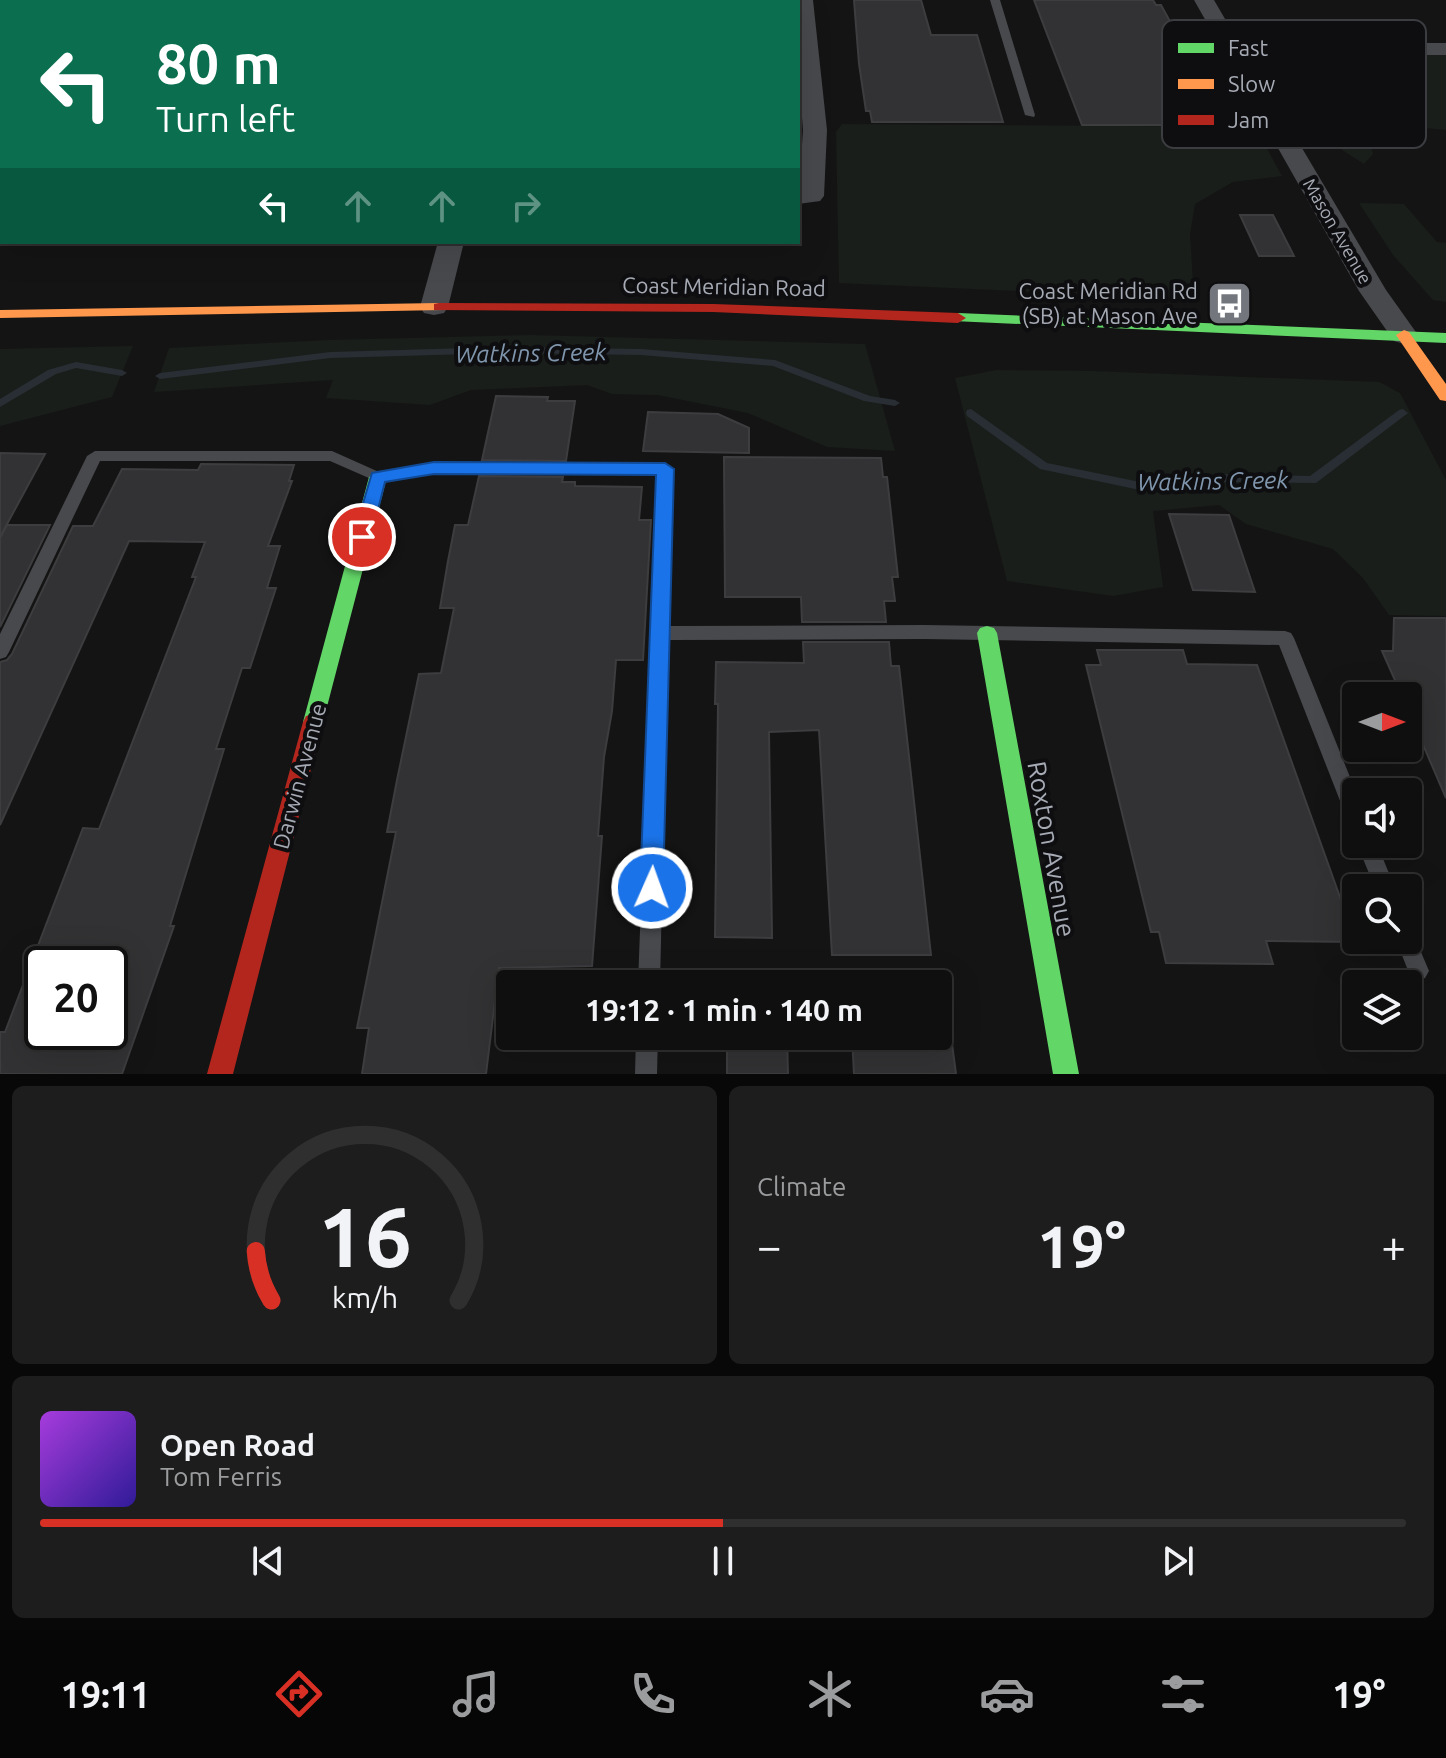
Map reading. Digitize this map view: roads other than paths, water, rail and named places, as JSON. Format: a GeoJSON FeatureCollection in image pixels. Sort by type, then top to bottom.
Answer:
{"type":"FeatureCollection","features":[{"type":"Feature","properties":{"kind":"main road","name":"Coast Meridian Road"},"geometry":{"type":"LineString","coordinates":[[0,314],[434,307],[713,308],[1446,338]]}},
{"type":"Feature","properties":{"kind":"main road"},"geometry":{"type":"LineString","coordinates":[[1404,335],[1446,396]]}},
{"type":"Feature","properties":{"kind":"main road","name":"Darwin Avenue"},"geometry":{"type":"LineString","coordinates":[[220,1074],[378,477]]}},
{"type":"Feature","properties":{"kind":"main road","name":"Roxton Avenue"},"geometry":{"type":"LineString","coordinates":[[987,633],[1066,1074]]}},
{"type":"Feature","properties":{"kind":"street"},"geometry":{"type":"LineString","coordinates":[[800,196],[811,196],[815,130],[803,0]]}},
{"type":"Feature","properties":{"kind":"street","name":"Mason Avenue"},"geometry":{"type":"LineString","coordinates":[[1204,0],[1216,20]]}},
{"type":"Feature","properties":{"kind":"street","name":"Mason Avenue"},"geometry":{"type":"LineString","coordinates":[[1291,148],[1373,291],[1404,335]]}},
{"type":"Feature","properties":{"kind":"street"},"geometry":{"type":"LineString","coordinates":[[434,307],[450,244]]}},
{"type":"Feature","properties":{"kind":"lane"},"geometry":{"type":"LineString","coordinates":[[995,0],[1030,115]]}},
{"type":"Feature","properties":{"kind":"lane"},"geometry":{"type":"LineString","coordinates":[[0,652],[95,456],[332,456],[378,477],[434,468],[665,469],[649,970]]}},
{"type":"Feature","properties":{"kind":"lane"},"geometry":{"type":"LineString","coordinates":[[659,633],[987,633],[1285,638],[1342,781]]}},
{"type":"Feature","properties":{"kind":"lane"},"geometry":{"type":"LineString","coordinates":[[646,1074],[647,1050]]}},
{"type":"Feature","properties":{"kind":"waterway","name":"Watkins Creek"},"geometry":{"type":"LineString","coordinates":[[160,376],[330,355],[504,350],[641,352],[775,363],[868,399],[895,403]]}},
{"type":"Feature","properties":{"kind":"waterway","name":"Watkins Creek"},"geometry":{"type":"LineString","coordinates":[[0,404],[52,372],[76,365],[122,373]]}},
{"type":"Feature","properties":{"kind":"waterway","name":"Watkins Creek"},"geometry":{"type":"LineString","coordinates":[[971,413],[1044,466],[1140,486],[1221,478],[1312,480],[1403,413]]}},
{"type":"Feature","properties":{"kind":"place","name":"Coast Meridian Rd (SB) at Mason Ave"},"geometry":{"type":"Point","coordinates":[1229,303]}}]}
